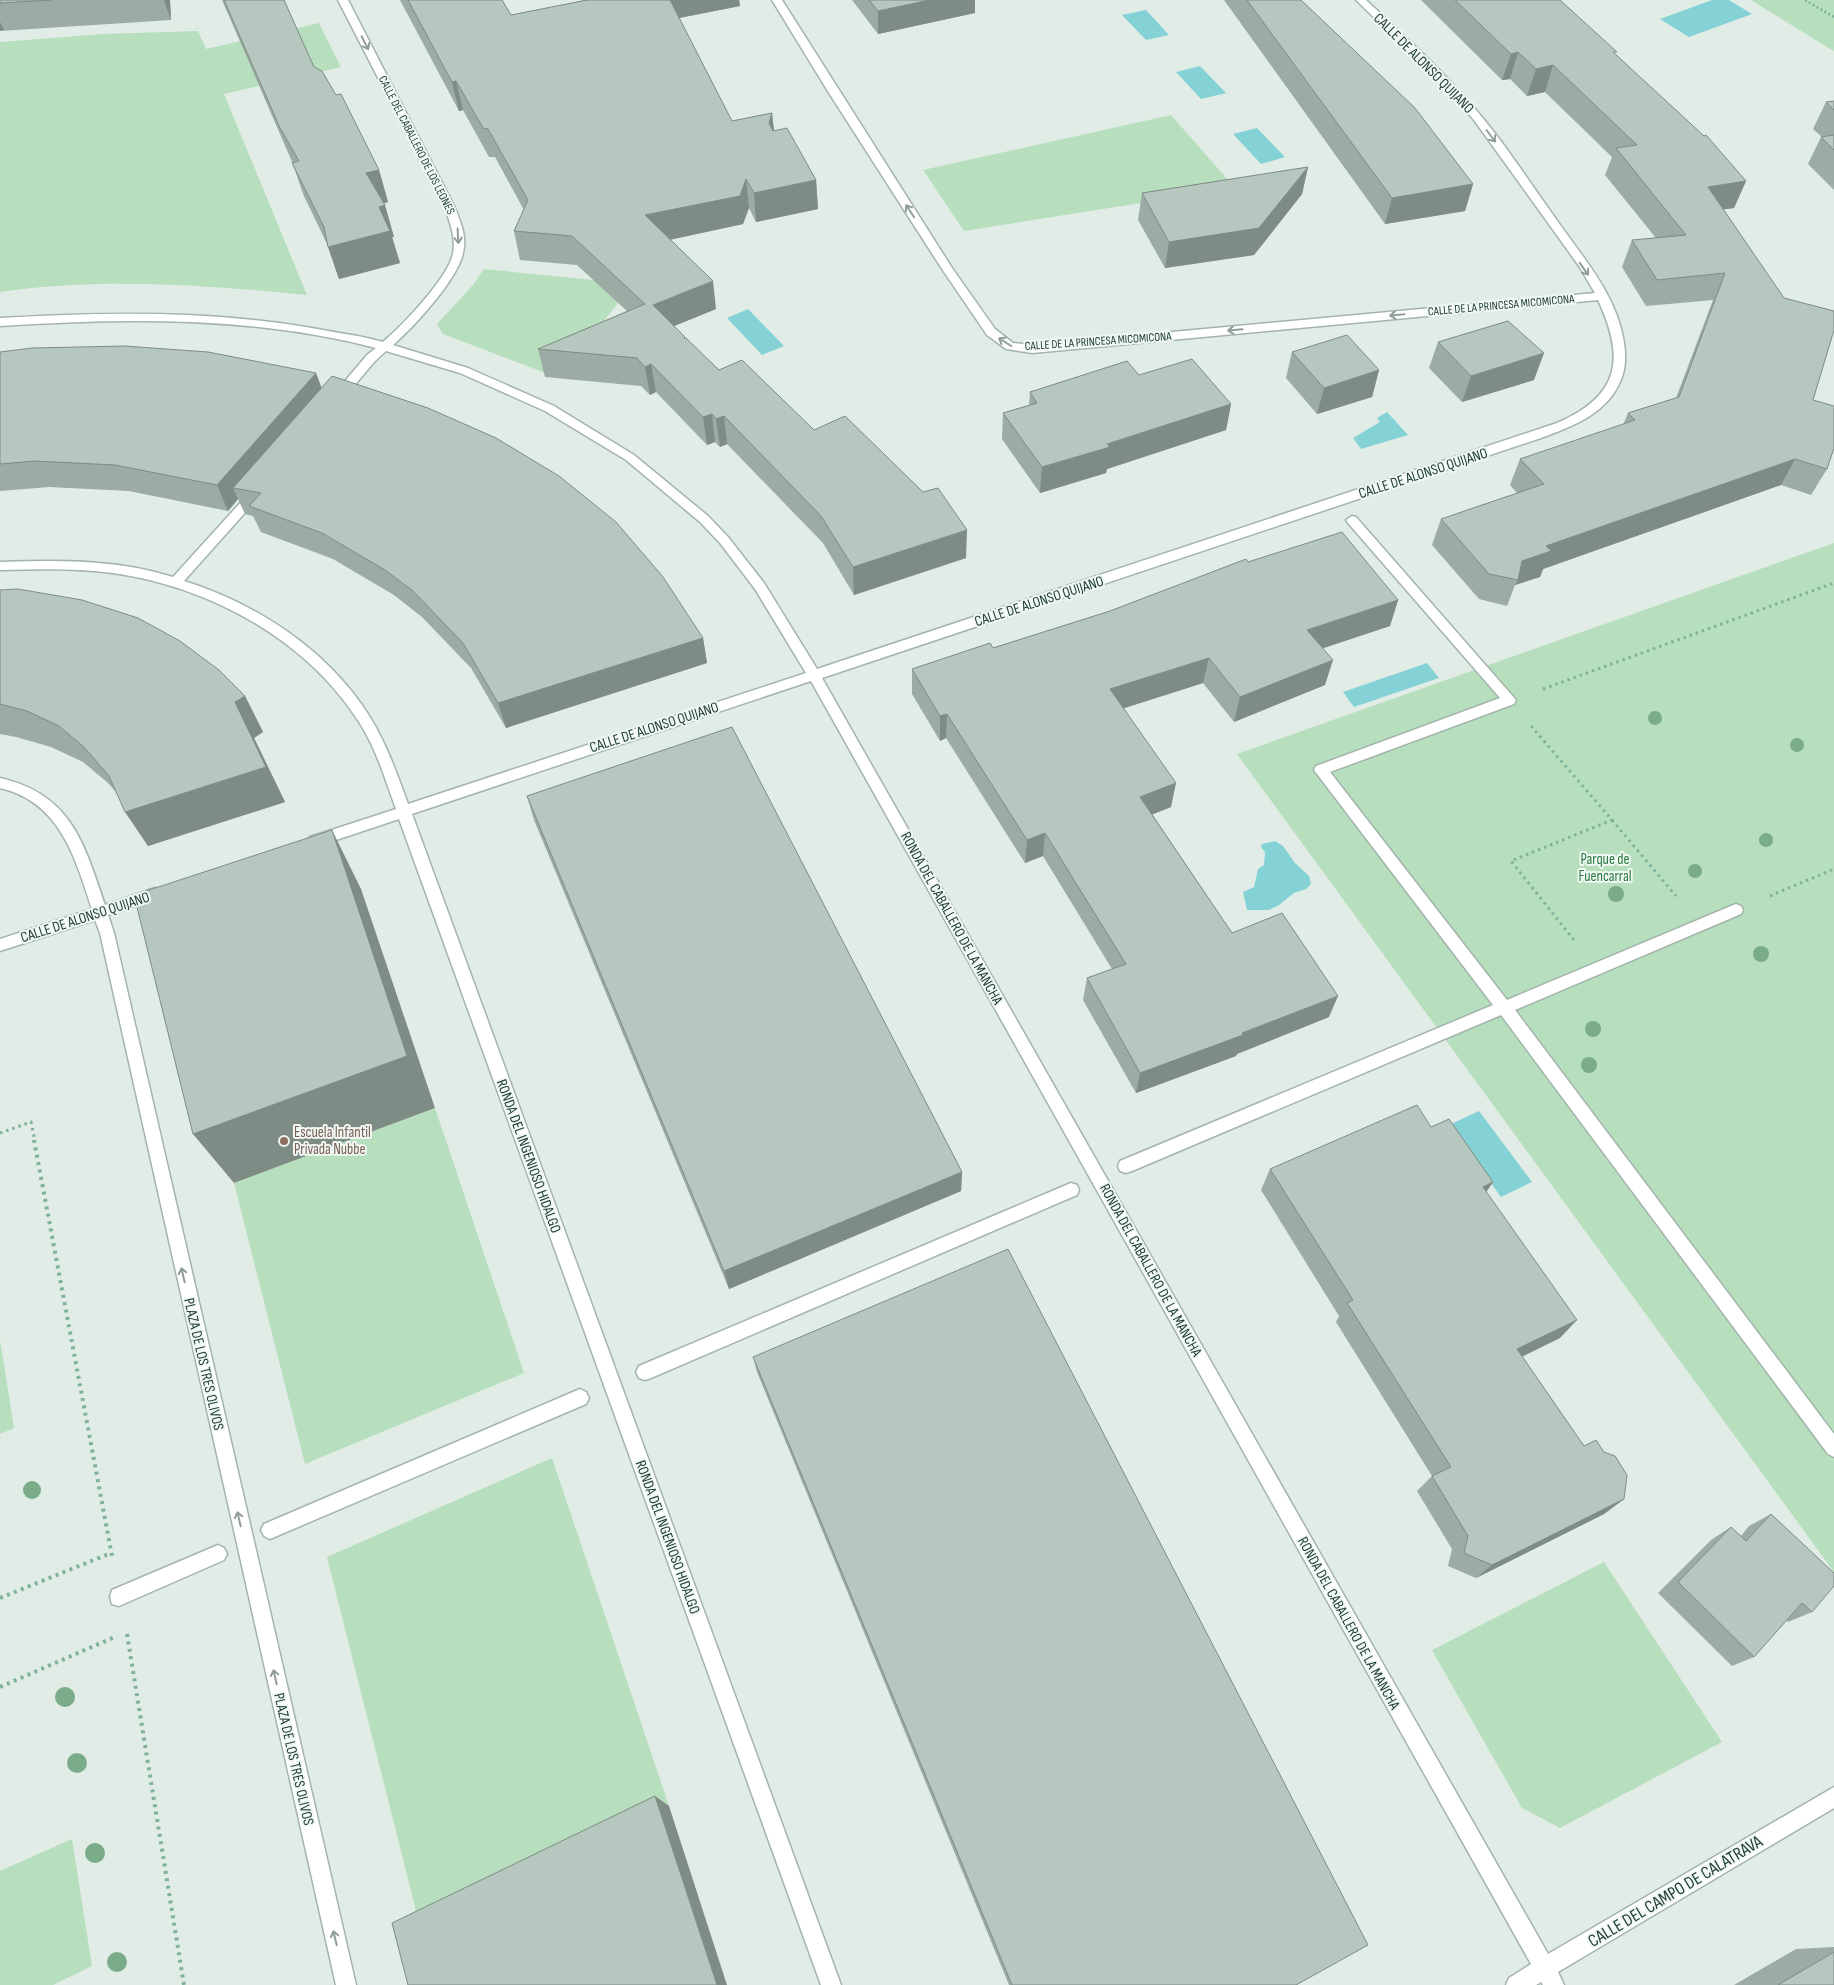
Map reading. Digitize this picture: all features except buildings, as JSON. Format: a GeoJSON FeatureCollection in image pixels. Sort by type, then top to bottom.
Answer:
{"type":"FeatureCollection","features":[{"type":"Feature","properties":{"kind":"street","name":"CALLE DEL CABALLERO DE LOS LEONES"},"geometry":{"type":"LineString","coordinates":[[332,404],[372,358],[400,333],[446,279],[458,254],[459,232],[450,208],[343,0]]}},
{"type":"Feature","properties":{"kind":"street","name":"CALLE DE LA PRINCESA MICOMICONA"},"geometry":{"type":"LineString","coordinates":[[777,0],[947,269],[991,332],[1010,346],[1032,348],[1602,296]]}},
{"type":"Feature","properties":{"kind":"street","name":"CALLE DE ALONSO QUIJANO"},"geometry":{"type":"LineString","coordinates":[[302,845],[1573,422],[1592,409],[1607,394],[1617,377],[1620,357],[1614,329],[1602,296],[1511,162],[1478,118],[1445,82],[1360,0]]}},
{"type":"Feature","properties":{"kind":"street","name":"RONDA DEL CABALLERO DE LA MANCHA"},"geometry":{"type":"LineString","coordinates":[[0,322],[112,315],[190,316],[243,320],[302,328],[387,345],[447,364],[505,386],[563,414],[638,463],[704,519],[740,560],[772,605],[814,674],[1549,1977]]}},
{"type":"Feature","properties":{"kind":"street"},"geometry":{"type":"LineString","coordinates":[[176,582],[261,486]]}},
{"type":"Feature","properties":{"kind":"street"},"geometry":{"type":"LineString","coordinates":[[1352,520],[1508,700],[1322,770],[1503,1007],[1834,1448]]}},
{"type":"Feature","properties":{"kind":"street","name":"RONDA DEL INGENIOSO HIDALGO"},"geometry":{"type":"LineString","coordinates":[[0,566],[76,566],[128,570],[176,582],[223,600],[270,627],[309,656],[342,690],[363,717],[388,768],[404,811],[830,1985]]}},
{"type":"Feature","properties":{"kind":"street","name":"PLAZA DE LOS TRES OLIVOS"},"geometry":{"type":"LineString","coordinates":[[0,783],[11,785],[49,805],[70,833],[107,933],[346,1985]]}},
{"type":"Feature","properties":{"kind":"street","name":"CALLE DE ALONSO QUIJANO"},"geometry":{"type":"LineString","coordinates":[[0,945],[172,888]]}},
{"type":"Feature","properties":{"kind":"street"},"geometry":{"type":"LineString","coordinates":[[1126,1166],[1736,910]]}},
{"type":"Feature","properties":{"kind":"street"},"geometry":{"type":"LineString","coordinates":[[645,1372],[1071,1190]]}},
{"type":"Feature","properties":{"kind":"street"},"geometry":{"type":"LineString","coordinates":[[270,1530],[580,1398]]}},
{"type":"Feature","properties":{"kind":"street"},"geometry":{"type":"LineString","coordinates":[[119,1597],[218,1554]]}},
{"type":"Feature","properties":{"kind":"street","name":"CALLE DEL CAMPO DE CALATRAVA"},"geometry":{"type":"LineString","coordinates":[[1516,1985],[1549,1977],[1834,1797]]}},
{"type":"Feature","properties":{"kind":"path"},"geometry":{"type":"LineString","coordinates":[[1805,0],[1834,17]]}},
{"type":"Feature","properties":{"kind":"path"},"geometry":{"type":"LineString","coordinates":[[1701,925],[1508,700],[1536,692],[1834,583]]}},
{"type":"Feature","properties":{"kind":"path"},"geometry":{"type":"LineString","coordinates":[[1596,968],[1511,861],[1612,820]]}},
{"type":"Feature","properties":{"kind":"path"},"geometry":{"type":"LineString","coordinates":[[1736,910],[1834,869]]}},
{"type":"Feature","properties":{"kind":"path"},"geometry":{"type":"LineString","coordinates":[[0,1133],[31,1122],[119,1597]]}},
{"type":"Feature","properties":{"kind":"path"},"geometry":{"type":"LineString","coordinates":[[0,1598],[111,1553]]}},
{"type":"Feature","properties":{"kind":"path"},"geometry":{"type":"LineString","coordinates":[[0,1687],[126,1632],[184,1985]]}},
{"type":"Feature","properties":{"kind":"green space"},"geometry":{"type":"Polygon","coordinates":[[[1751,0],[1834,0],[1834,51],[1827,47],[1751,0]]]}},
{"type":"Feature","properties":{"kind":"green space"},"geometry":{"type":"Polygon","coordinates":[[[319,23],[341,67],[224,94],[307,295],[231,288],[154,284],[76,285],[0,292],[0,42],[104,34],[198,31],[206,49],[319,23]]]}},
{"type":"Feature","properties":{"kind":"green space"},"geometry":{"type":"Polygon","coordinates":[[[1171,115],[1235,188],[964,231],[923,170],[1171,115]]]}},
{"type":"Feature","properties":{"kind":"green space"},"geometry":{"type":"Polygon","coordinates":[[[484,269],[633,284],[559,378],[443,334],[437,324],[473,285],[484,269]]]}},
{"type":"Feature","properties":{"kind":"green space","name":"Parque de Fuencarral"},"geometry":{"type":"Polygon","coordinates":[[[1834,543],[1834,1572],[1237,754],[1834,543]]]}},
{"type":"Feature","properties":{"kind":"green space"},"geometry":{"type":"Polygon","coordinates":[[[435,1108],[524,1373],[305,1464],[234,1183],[435,1108]]]}},
{"type":"Feature","properties":{"kind":"green space"},"geometry":{"type":"Polygon","coordinates":[[[0,1340],[14,1428],[0,1434],[0,1340]]]}},
{"type":"Feature","properties":{"kind":"green space"},"geometry":{"type":"Polygon","coordinates":[[[552,1458],[669,1806],[420,1927],[327,1557],[552,1458]]]}},
{"type":"Feature","properties":{"kind":"green space"},"geometry":{"type":"Polygon","coordinates":[[[1604,1562],[1722,1742],[1560,1828],[1522,1808],[1432,1650],[1604,1562]]]}},
{"type":"Feature","properties":{"kind":"green space"},"geometry":{"type":"Polygon","coordinates":[[[72,1839],[92,1966],[53,1985],[0,1985],[0,1871],[72,1839]]]}},
{"type":"Feature","properties":{"kind":"water"},"geometry":{"type":"Polygon","coordinates":[[[1712,0],[1729,0],[1752,14],[1689,37],[1660,19],[1712,0]]]}},
{"type":"Feature","properties":{"kind":"water"},"geometry":{"type":"Polygon","coordinates":[[[1146,10],[1169,35],[1146,40],[1122,15],[1146,10]]]}},
{"type":"Feature","properties":{"kind":"water"},"geometry":{"type":"Polygon","coordinates":[[[1200,66],[1226,93],[1201,99],[1176,72],[1200,66]]]}},
{"type":"Feature","properties":{"kind":"water"},"geometry":{"type":"Polygon","coordinates":[[[1257,128],[1285,157],[1261,164],[1233,134],[1257,128]]]}},
{"type":"Feature","properties":{"kind":"water"},"geometry":{"type":"Polygon","coordinates":[[[748,309],[784,346],[762,355],[727,318],[748,309]]]}},
{"type":"Feature","properties":{"kind":"water"},"geometry":{"type":"Polygon","coordinates":[[[1387,412],[1408,435],[1361,449],[1353,438],[1380,422],[1377,418],[1387,412]]]}},
{"type":"Feature","properties":{"kind":"water"},"geometry":{"type":"Polygon","coordinates":[[[1427,663],[1439,678],[1354,707],[1343,692],[1427,663]]]}},
{"type":"Feature","properties":{"kind":"water"},"geometry":{"type":"Polygon","coordinates":[[[1275,841],[1283,846],[1295,863],[1309,876],[1311,884],[1306,889],[1294,893],[1269,910],[1247,910],[1243,892],[1254,887],[1258,869],[1264,865],[1265,852],[1261,847],[1262,844],[1275,841]]]}},
{"type":"Feature","properties":{"kind":"water"},"geometry":{"type":"Polygon","coordinates":[[[1479,1111],[1532,1182],[1501,1197],[1449,1125],[1479,1111]]]}},
{"type":"Feature","properties":{"kind":"place","name":"Escuela Infantil Privada Nubbe"},"geometry":{"type":"Point","coordinates":[284,1141]}}]}
